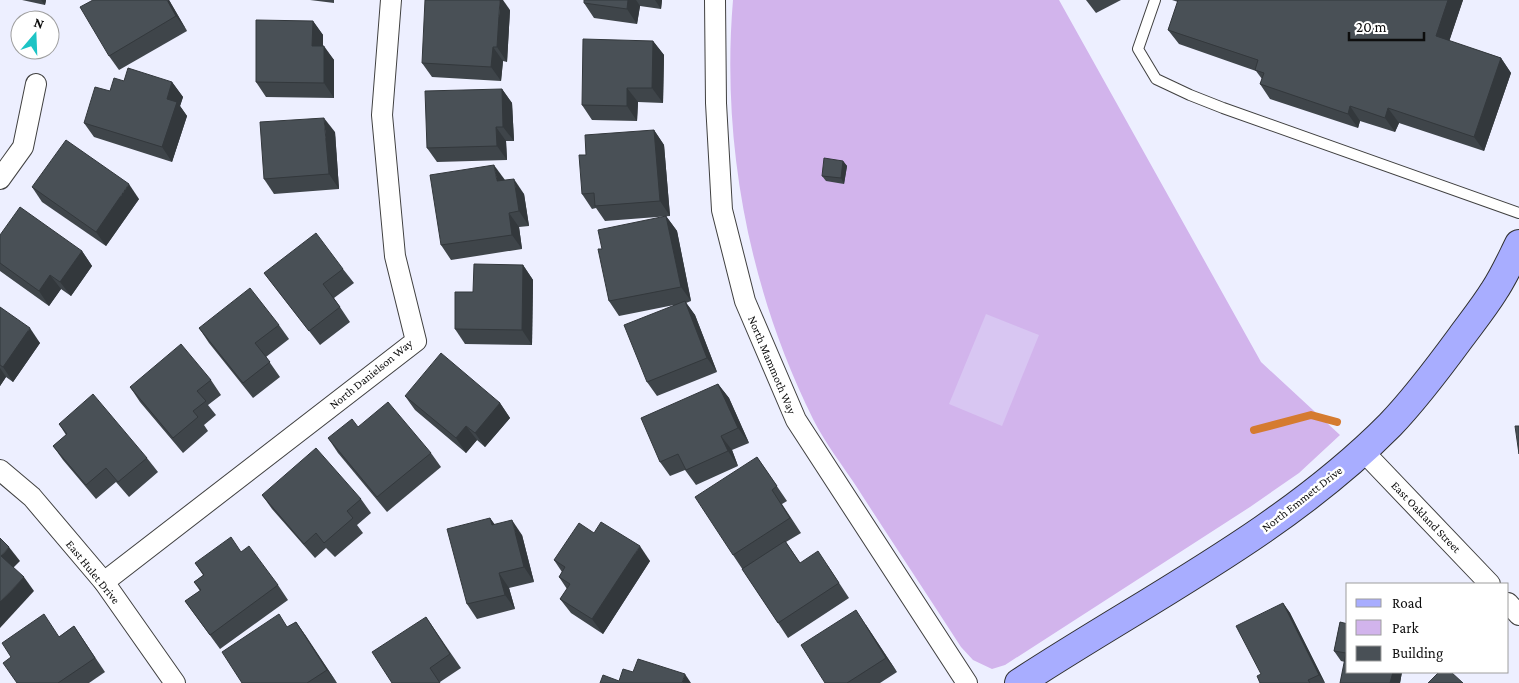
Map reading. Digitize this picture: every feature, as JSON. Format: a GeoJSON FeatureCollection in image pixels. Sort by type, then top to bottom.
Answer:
{"type":"FeatureCollection","features":[{"type":"Feature","properties":{"kind":"street","name":"North Danielson Way"},"geometry":{"type":"LineString","coordinates":[[104,582],[416,340],[395,256],[382,115],[391,0]]}},
{"type":"Feature","properties":{"kind":"street","name":"North Mammoth Way"},"geometry":{"type":"LineString","coordinates":[[715,0],[716,103],[722,210],[745,301],[796,420],[967,683]]}},
{"type":"Feature","properties":{"kind":"street"},"geometry":{"type":"LineString","coordinates":[[0,179],[23,147],[36,84]]}},
{"type":"Feature","properties":{"kind":"street","name":"North Emmett Drive"},"geometry":{"type":"LineString","coordinates":[[1019,683],[1252,537],[1292,509],[1332,477],[1390,425],[1442,362],[1495,290],[1519,244]]}},
{"type":"Feature","properties":{"kind":"street","name":"East Oakland Street"},"geometry":{"type":"LineString","coordinates":[[1362,450],[1489,583]]}},
{"type":"Feature","properties":{"kind":"street","name":"East Hulet Drive"},"geometry":{"type":"LineString","coordinates":[[0,470],[32,497],[104,582],[175,683]]}},
{"type":"Feature","properties":{"kind":"street"},"geometry":{"type":"LineString","coordinates":[[1509,604],[1519,615]]}},
{"type":"Feature","properties":{"kind":"lane"},"geometry":{"type":"LineString","coordinates":[[1155,0],[1138,49],[1156,79],[1223,108],[1519,213]]}},
{"type":"Feature","properties":{"kind":"green space"},"geometry":{"type":"Polygon","coordinates":[[[733,0],[1059,0],[1261,362],[1340,435],[1299,473],[1250,507],[1005,665],[992,669],[973,660],[961,647],[823,437],[791,370],[772,319],[756,267],[744,215],[736,161],[731,108],[730,54],[733,0]]]}},
{"type":"Feature","properties":{"kind":"shaded area"},"geometry":{"type":"Polygon","coordinates":[[[986,314],[1039,335],[1002,426],[949,404],[986,314]]]}},
{"type":"Feature","properties":{"kind":"building"},"geometry":{"type":"Polygon","coordinates":[[[93,0],[167,0],[176,16],[109,56],[80,7],[93,0]]]}},
{"type":"Feature","properties":{"kind":"building"},"geometry":{"type":"Polygon","coordinates":[[[425,0],[500,0],[497,47],[493,47],[491,67],[422,63],[425,0]]]}},
{"type":"Feature","properties":{"kind":"building"},"geometry":{"type":"Polygon","coordinates":[[[584,0],[628,0],[627,9],[584,3],[584,0]]]}},
{"type":"Feature","properties":{"kind":"building"},"geometry":{"type":"Polygon","coordinates":[[[1178,0],[1448,0],[1436,36],[1501,58],[1474,137],[1388,108],[1385,118],[1350,106],[1348,114],[1260,84],[1264,73],[1255,70],[1258,60],[1168,30],[1178,0]]]}},
{"type":"Feature","properties":{"kind":"building"},"geometry":{"type":"Polygon","coordinates":[[[256,20],[313,21],[312,46],[324,46],[324,83],[256,82],[256,20]]]}},
{"type":"Feature","properties":{"kind":"building"},"geometry":{"type":"Polygon","coordinates":[[[583,39],[653,41],[652,88],[627,88],[627,106],[582,105],[583,39]]]}},
{"type":"Feature","properties":{"kind":"building"},"geometry":{"type":"Polygon","coordinates":[[[128,68],[172,82],[167,99],[177,102],[162,147],[84,123],[95,87],[110,91],[114,78],[124,81],[128,68]]]}},
{"type":"Feature","properties":{"kind":"building"},"geometry":{"type":"Polygon","coordinates":[[[502,89],[503,127],[496,127],[497,146],[427,148],[425,91],[502,89]]]}},
{"type":"Feature","properties":{"kind":"building"},"geometry":{"type":"Polygon","coordinates":[[[324,118],[329,174],[264,179],[260,122],[324,118]]]}},
{"type":"Feature","properties":{"kind":"building"},"geometry":{"type":"Polygon","coordinates":[[[654,130],[660,201],[595,206],[594,193],[582,194],[579,155],[586,155],[585,135],[654,130]]]}},
{"type":"Feature","properties":{"kind":"building"},"geometry":{"type":"Polygon","coordinates":[[[66,140],[129,184],[96,232],[32,187],[66,140]]]}},
{"type":"Feature","properties":{"kind":"building"},"geometry":{"type":"Polygon","coordinates":[[[824,158],[843,161],[841,178],[822,176],[824,158]]]}},
{"type":"Feature","properties":{"kind":"building"},"geometry":{"type":"Polygon","coordinates":[[[494,165],[497,181],[514,179],[519,211],[509,213],[512,235],[441,245],[430,175],[494,165]]]}},
{"type":"Feature","properties":{"kind":"building"},"geometry":{"type":"Polygon","coordinates":[[[20,207],[82,251],[60,282],[50,275],[39,291],[0,263],[0,235],[20,207]]]}},
{"type":"Feature","properties":{"kind":"building"},"geometry":{"type":"Polygon","coordinates":[[[666,216],[681,287],[609,301],[598,249],[602,249],[598,230],[666,216]]]}},
{"type":"Feature","properties":{"kind":"building"},"geometry":{"type":"Polygon","coordinates":[[[316,233],[343,269],[323,284],[340,307],[309,331],[264,273],[316,233]]]}},
{"type":"Feature","properties":{"kind":"building"},"geometry":{"type":"Polygon","coordinates":[[[474,264],[523,265],[522,330],[455,329],[455,292],[473,292],[474,264]]]}},
{"type":"Feature","properties":{"kind":"building"},"geometry":{"type":"Polygon","coordinates":[[[250,288],[279,325],[255,343],[270,362],[243,383],[199,328],[250,288]]]}},
{"type":"Feature","properties":{"kind":"building"},"geometry":{"type":"Polygon","coordinates":[[[685,301],[707,358],[647,382],[624,325],[685,301]]]}},
{"type":"Feature","properties":{"kind":"building"},"geometry":{"type":"Polygon","coordinates":[[[0,307],[30,328],[3,367],[0,365],[0,307]]]}},
{"type":"Feature","properties":{"kind":"building"},"geometry":{"type":"Polygon","coordinates":[[[181,344],[211,380],[197,391],[206,401],[193,411],[198,417],[173,438],[130,387],[181,344]]]}},
{"type":"Feature","properties":{"kind":"building"},"geometry":{"type":"Polygon","coordinates":[[[441,353],[500,403],[475,433],[466,426],[456,438],[405,396],[441,353]]]}},
{"type":"Feature","properties":{"kind":"building"},"geometry":{"type":"Polygon","coordinates":[[[718,384],[738,428],[721,436],[728,451],[686,470],[678,454],[660,462],[641,418],[718,384]]]}},
{"type":"Feature","properties":{"kind":"building"},"geometry":{"type":"Polygon","coordinates":[[[93,394],[147,458],[118,482],[106,468],[86,485],[53,446],[67,434],[59,424],[93,394]]]}},
{"type":"Feature","properties":{"kind":"building"},"geometry":{"type":"Polygon","coordinates":[[[388,402],[431,453],[377,497],[328,438],[352,419],[358,427],[388,402]]]}},
{"type":"Feature","properties":{"kind":"building"},"geometry":{"type":"Polygon","coordinates":[[[1515,426],[1519,426],[1519,454],[1515,426]]]}},
{"type":"Feature","properties":{"kind":"building"},"geometry":{"type":"Polygon","coordinates":[[[316,448],[361,499],[347,511],[353,518],[324,543],[316,533],[304,544],[262,495],[316,448]]]}},
{"type":"Feature","properties":{"kind":"building"},"geometry":{"type":"Polygon","coordinates":[[[757,457],[777,486],[772,490],[790,518],[733,555],[695,497],[757,457]]]}},
{"type":"Feature","properties":{"kind":"building"},"geometry":{"type":"Polygon","coordinates":[[[490,518],[492,525],[512,520],[524,567],[499,573],[505,595],[467,604],[447,529],[490,518]]]}},
{"type":"Feature","properties":{"kind":"building"},"geometry":{"type":"Polygon","coordinates":[[[601,522],[640,546],[592,619],[560,599],[570,584],[559,577],[565,567],[554,560],[579,523],[594,533],[601,522]]]}},
{"type":"Feature","properties":{"kind":"building"},"geometry":{"type":"Polygon","coordinates":[[[231,537],[241,552],[249,546],[278,585],[210,635],[185,601],[201,590],[194,582],[204,575],[195,563],[231,537]]]}},
{"type":"Feature","properties":{"kind":"building"},"geometry":{"type":"Polygon","coordinates":[[[0,538],[9,547],[1,556],[24,577],[0,602],[0,538]]]}},
{"type":"Feature","properties":{"kind":"building"},"geometry":{"type":"Polygon","coordinates":[[[785,541],[800,563],[818,551],[839,583],[778,623],[742,569],[785,541]]]}},
{"type":"Feature","properties":{"kind":"building"},"geometry":{"type":"Polygon","coordinates":[[[1283,603],[1319,675],[1308,680],[1310,683],[1260,683],[1257,676],[1261,674],[1236,626],[1283,603]]]}},
{"type":"Feature","properties":{"kind":"building"},"geometry":{"type":"Polygon","coordinates":[[[856,610],[886,658],[847,683],[825,683],[801,645],[856,610]]]}},
{"type":"Feature","properties":{"kind":"building"},"geometry":{"type":"Polygon","coordinates":[[[44,614],[59,637],[74,626],[95,658],[58,683],[17,683],[3,663],[11,657],[2,643],[44,614]]]}},
{"type":"Feature","properties":{"kind":"building"},"geometry":{"type":"Polygon","coordinates":[[[279,614],[287,627],[296,622],[327,670],[307,683],[242,683],[222,652],[279,614]]]}},
{"type":"Feature","properties":{"kind":"building"},"geometry":{"type":"Polygon","coordinates":[[[426,617],[450,654],[430,668],[440,683],[392,683],[372,652],[426,617]]]}},
{"type":"Feature","properties":{"kind":"building"},"geometry":{"type":"Polygon","coordinates":[[[1340,622],[1346,624],[1346,653],[1334,651],[1340,622]]]}},
{"type":"Feature","properties":{"kind":"building"},"geometry":{"type":"Polygon","coordinates":[[[1346,653],[1346,673],[1393,673],[1390,683],[1340,683],[1346,653]]]}},
{"type":"Feature","properties":{"kind":"building"},"geometry":{"type":"Polygon","coordinates":[[[638,659],[685,674],[682,683],[600,683],[603,675],[619,681],[623,669],[633,672],[638,659]]]}},
{"type":"Feature","properties":{"kind":"building"},"geometry":{"type":"Polygon","coordinates":[[[1438,673],[1452,673],[1463,683],[1428,683],[1438,673]]]}},
{"type":"Feature","properties":{"kind":"waterway"},"geometry":{"type":"LineString","coordinates":[[1254,430],[1311,415],[1337,422]]}}]}
